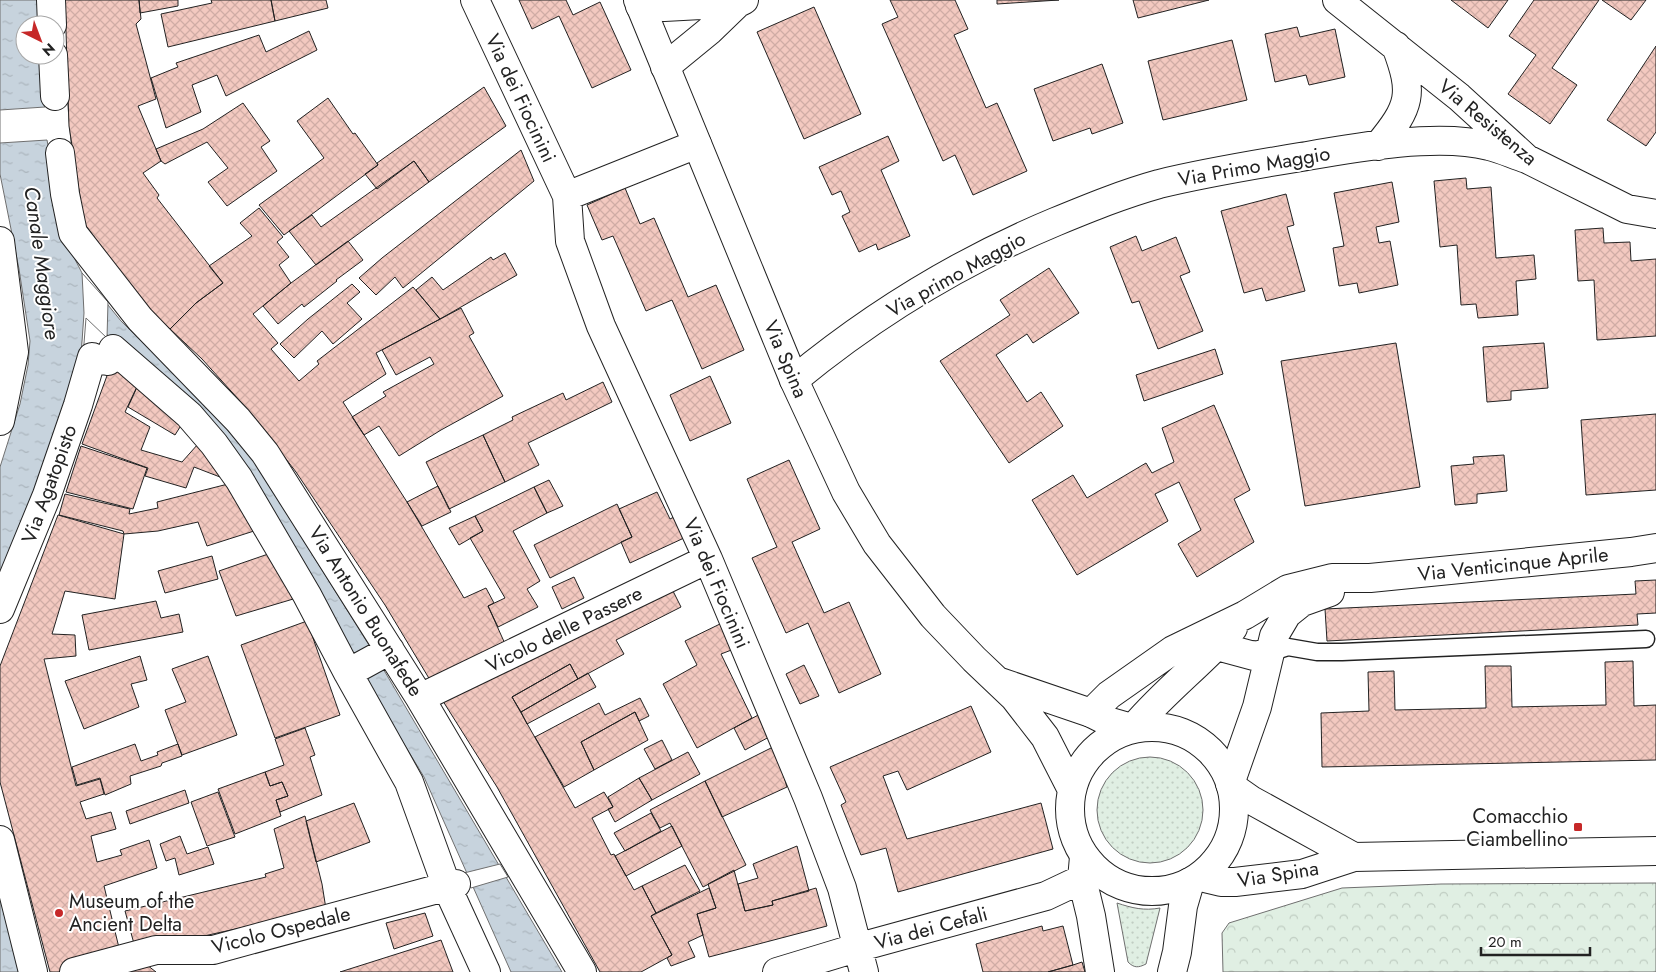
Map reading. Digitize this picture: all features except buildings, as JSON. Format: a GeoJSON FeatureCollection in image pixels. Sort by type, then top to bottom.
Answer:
{"type":"FeatureCollection","features":[{"type":"Feature","properties":{"kind":"street"},"geometry":{"type":"LineString","coordinates":[[51,0],[52,15]]}},
{"type":"Feature","properties":{"kind":"street","name":"Via dei Fiocinini"},"geometry":{"type":"LineString","coordinates":[[475,0],[567,196],[570,241],[600,326],[708,559],[808,798],[842,888],[860,960]]}},
{"type":"Feature","properties":{"kind":"street","name":"Via Resistenza"},"geometry":{"type":"LineString","coordinates":[[1337,0],[1459,97],[1527,159],[1627,209],[1656,214]]}},
{"type":"Feature","properties":{"kind":"street"},"geometry":{"type":"LineString","coordinates":[[639,3],[681,6],[741,1]]}},
{"type":"Feature","properties":{"kind":"street"},"geometry":{"type":"LineString","coordinates":[[665,67],[682,51],[709,31],[741,1]]}},
{"type":"Feature","properties":{"kind":"street","name":"Via Spina"},"geometry":{"type":"LineString","coordinates":[[639,3],[794,380],[846,492],[877,544],[932,616],[1014,697],[1045,737],[1071,788]]}},
{"type":"Feature","properties":{"kind":"street"},"geometry":{"type":"LineString","coordinates":[[1378,146],[1394,126],[1404,106],[1408,88],[1406,71],[1396,46]]}},
{"type":"Feature","properties":{"kind":"street"},"geometry":{"type":"LineString","coordinates":[[53,65],[54,96]]}},
{"type":"Feature","properties":{"kind":"street","name":"Via Primo Maggio"},"geometry":{"type":"LineString","coordinates":[[1132,193],[1220,170],[1412,142],[1458,142],[1488,146],[1527,159]]}},
{"type":"Feature","properties":{"kind":"street"},"geometry":{"type":"LineString","coordinates":[[567,196],[697,144]]}},
{"type":"Feature","properties":{"kind":"street","name":"Via Antonio Buonafede"},"geometry":{"type":"LineString","coordinates":[[60,153],[65,194],[73,233],[106,282],[238,420],[266,453],[369,661],[409,782],[486,972]]}},
{"type":"Feature","properties":{"kind":"street","name":"Via primo Maggio"},"geometry":{"type":"LineString","coordinates":[[794,380],[858,330],[932,282],[1016,238],[1098,204],[1132,193]]}},
{"type":"Feature","properties":{"kind":"street"},"geometry":{"type":"LineString","coordinates":[[0,241],[14,352],[0,421]]}},
{"type":"Feature","properties":{"kind":"street","name":"Via Antonio Buonafede"},"geometry":{"type":"LineString","coordinates":[[92,358],[108,361],[113,349],[189,416],[214,444],[239,478],[307,595],[369,661],[420,698],[514,865],[582,972]]}},
{"type":"Feature","properties":{"kind":"street","name":"Via Agatopisto"},"geometry":{"type":"LineString","coordinates":[[0,609],[47,494],[92,358]]}},
{"type":"Feature","properties":{"kind":"street","name":"Via Venticinque Aprile"},"geometry":{"type":"LineString","coordinates":[[1091,713],[1109,695],[1173,650],[1244,615],[1288,589],[1332,578],[1370,578],[1656,548]]}},
{"type":"Feature","properties":{"kind":"street","name":"Vicolo delle Passere"},"geometry":{"type":"LineString","coordinates":[[420,698],[708,559]]}},
{"type":"Feature","properties":{"kind":"street","name":"Via Venticinque Aprile"},"geometry":{"type":"LineString","coordinates":[[1231,785],[1257,707],[1274,636],[1286,614],[1302,602],[1370,578]]}},
{"type":"Feature","properties":{"kind":"street","name":"Via Venticinque Aprile"},"geometry":{"type":"LineString","coordinates":[[1132,726],[1217,646],[1244,615]]}},
{"type":"Feature","properties":{"kind":"street"},"geometry":{"type":"LineString","coordinates":[[1217,646],[1254,656],[1269,653]]}},
{"type":"Feature","properties":{"kind":"street","name":"Via Spina"},"geometry":{"type":"LineString","coordinates":[[996,681],[1091,713],[1107,721],[1132,726]]}},
{"type":"Feature","properties":{"kind":"street"},"geometry":{"type":"LineString","coordinates":[[1083,868],[1096,870],[1134,890],[1163,891],[1195,879],[1220,856],[1228,842],[1234,811],[1231,785],[1222,766],[1210,750],[1194,738],[1176,730],[1156,726],[1132,726],[1104,742],[1080,768],[1071,788],[1070,818],[1083,868],[1100,972]]}},
{"type":"Feature","properties":{"kind":"street","name":"Via Spina"},"geometry":{"type":"LineString","coordinates":[[1231,785],[1251,800],[1354,857]]}},
{"type":"Feature","properties":{"kind":"street"},"geometry":{"type":"LineString","coordinates":[[0,840],[33,972]]}},
{"type":"Feature","properties":{"kind":"street","name":"Via Spina"},"geometry":{"type":"LineString","coordinates":[[1195,879],[1235,882],[1302,874],[1354,857],[1656,851]]}},
{"type":"Feature","properties":{"kind":"street","name":"Via dei Cefali"},"geometry":{"type":"LineString","coordinates":[[777,972],[860,960],[1046,896],[1083,868]]}},
{"type":"Feature","properties":{"kind":"street"},"geometry":{"type":"LineString","coordinates":[[1179,966],[1183,906],[1195,879]]}},
{"type":"Feature","properties":{"kind":"street","name":"Vicolo Ospedale"},"geometry":{"type":"LineString","coordinates":[[74,972],[156,950],[213,950],[452,886]]}},
{"type":"Feature","properties":{"kind":"lane"},"geometry":{"type":"LineString","coordinates":[[1269,653],[1288,648],[1334,652],[1646,639]]}},
{"type":"Feature","properties":{"kind":"green space"},"geometry":{"type":"Polygon","coordinates":[[[1150,757],[1170,761],[1188,772],[1199,790],[1203,810],[1199,830],[1188,848],[1170,859],[1150,863],[1130,859],[1112,848],[1101,830],[1097,810],[1101,790],[1112,772],[1130,761],[1150,757]]]}},
{"type":"Feature","properties":{"kind":"green space"},"geometry":{"type":"Polygon","coordinates":[[[1656,883],[1656,972],[1223,972],[1222,933],[1229,923],[1342,888],[1441,884],[1656,883]]]}},
{"type":"Feature","properties":{"kind":"green space"},"geometry":{"type":"Polygon","coordinates":[[[1117,903],[1138,908],[1160,908],[1146,964],[1138,967],[1128,962],[1117,903]]]}},
{"type":"Feature","properties":{"kind":"water","name":"Canale Maggiore"},"geometry":{"type":"Polygon","coordinates":[[[0,0],[39,0],[40,15],[15,15],[15,65],[43,65],[62,234],[82,273],[121,321],[207,406],[252,458],[372,650],[562,972],[511,972],[424,777],[274,529],[115,342],[85,313],[81,356],[54,443],[0,580],[0,467],[20,404],[28,365],[30,341],[19,269],[0,174],[0,0]]]}},
{"type":"Feature","properties":{"kind":"water"},"geometry":{"type":"Polygon","coordinates":[[[0,884],[23,972],[0,972],[0,884]]]}},
{"type":"Feature","properties":{"kind":"pier"},"geometry":{"type":"Polygon","coordinates":[[[67,95],[72,154],[50,156],[47,140],[0,143],[0,110],[45,107],[45,96],[67,95]]]}},
{"type":"Feature","properties":{"kind":"pier"},"geometry":{"type":"Polygon","coordinates":[[[82,273],[108,302],[107,338],[86,318],[83,356],[81,356],[84,313],[82,273]]]}},
{"type":"Feature","properties":{"kind":"pier"},"geometry":{"type":"Polygon","coordinates":[[[500,864],[508,877],[471,888],[464,873],[500,864]]]}},
{"type":"Feature","properties":{"kind":"place","name":"Comacchio Ciambellino"},"geometry":{"type":"Point","coordinates":[1578,827]}},
{"type":"Feature","properties":{"kind":"place","name":"Museum of the Ancient Delta"},"geometry":{"type":"Point","coordinates":[59,913]}}]}
